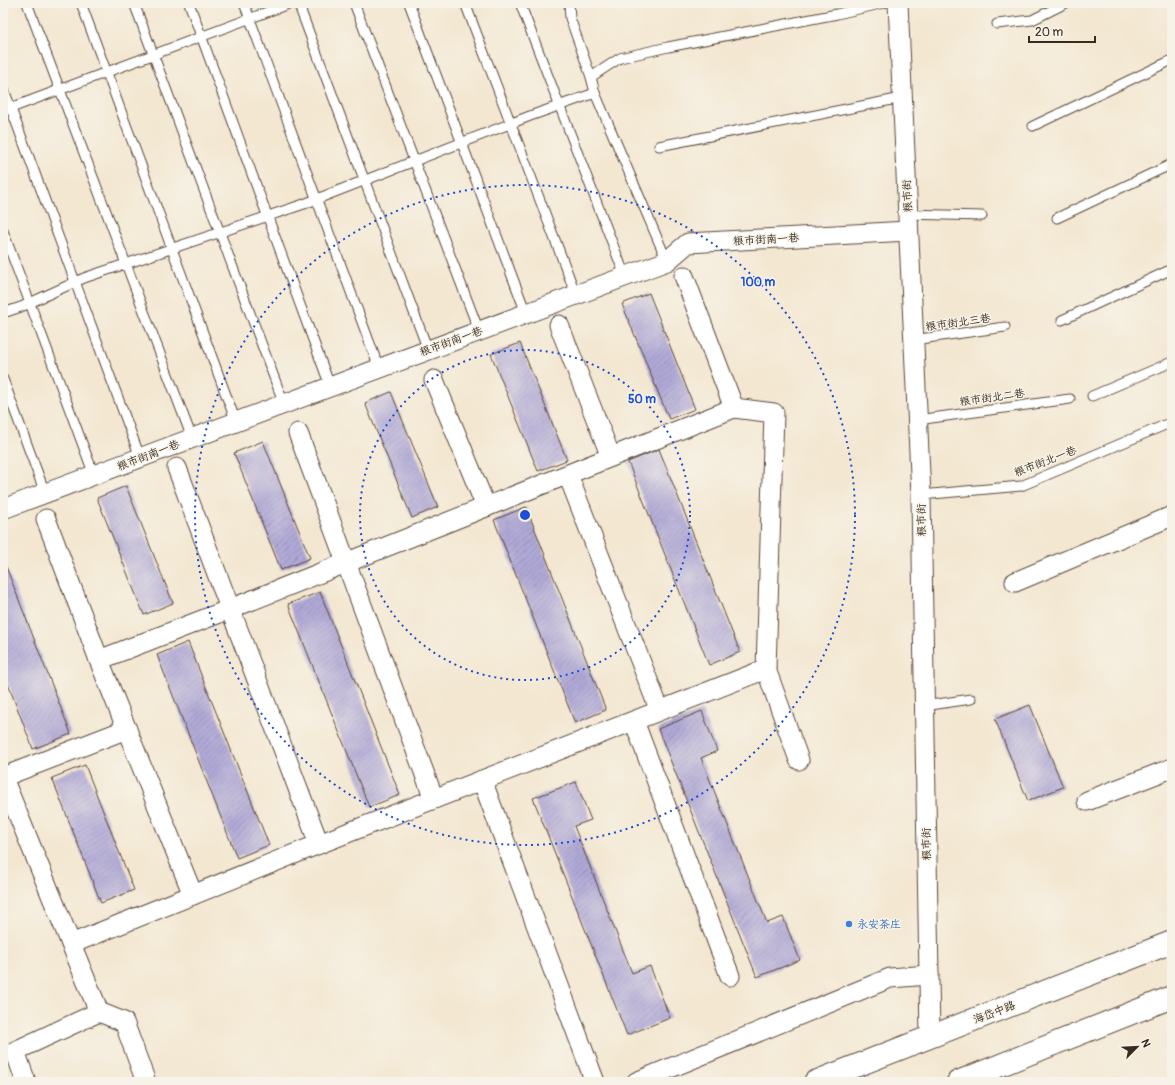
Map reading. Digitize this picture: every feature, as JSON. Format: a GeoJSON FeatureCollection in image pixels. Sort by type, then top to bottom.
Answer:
{"type":"FeatureCollection","features":[{"type":"Feature","properties":{"kind":"main road","name":"海岱中路"},"geometry":{"type":"LineString","coordinates":[[815,1082],[1172,942]]}},
{"type":"Feature","properties":{"kind":"main road"},"geometry":{"type":"LineString","coordinates":[[958,1082],[1172,997]]}},
{"type":"Feature","properties":{"kind":"street","name":"粮市街"},"geometry":{"type":"LineString","coordinates":[[898,3],[920,495],[930,1037]]}},
{"type":"Feature","properties":{"kind":"street","name":"粮市街南一巷"},"geometry":{"type":"LineString","coordinates":[[3,509],[667,261],[688,243],[908,222]]}},
{"type":"Feature","properties":{"kind":"street"},"geometry":{"type":"LineString","coordinates":[[684,276],[734,408]]}},
{"type":"Feature","properties":{"kind":"street"},"geometry":{"type":"LineString","coordinates":[[560,325],[611,457]]}},
{"type":"Feature","properties":{"kind":"street"},"geometry":{"type":"LineString","coordinates":[[434,380],[486,507]]}},
{"type":"Feature","properties":{"kind":"street"},"geometry":{"type":"LineString","coordinates":[[99,660],[347,563],[734,408],[774,413],[766,669],[799,760]]}},
{"type":"Feature","properties":{"kind":"street"},"geometry":{"type":"LineString","coordinates":[[298,433],[434,799]]}},
{"type":"Feature","properties":{"kind":"street"},"geometry":{"type":"LineString","coordinates":[[177,468],[319,844]]}},
{"type":"Feature","properties":{"kind":"street"},"geometry":{"type":"LineString","coordinates":[[568,475],[656,701]]}},
{"type":"Feature","properties":{"kind":"street"},"geometry":{"type":"LineString","coordinates":[[1015,582],[1172,516]]}},
{"type":"Feature","properties":{"kind":"street"},"geometry":{"type":"LineString","coordinates":[[46,519],[99,660],[193,895]]}},
{"type":"Feature","properties":{"kind":"street"},"geometry":{"type":"LineString","coordinates":[[70,944],[319,844],[766,669]]}},
{"type":"Feature","properties":{"kind":"street"},"geometry":{"type":"LineString","coordinates":[[634,721],[730,976]]}},
{"type":"Feature","properties":{"kind":"street"},"geometry":{"type":"LineString","coordinates":[[127,729],[3,777],[99,1012],[124,1022],[146,1082]]}},
{"type":"Feature","properties":{"kind":"street"},"geometry":{"type":"LineString","coordinates":[[1087,801],[1172,768]]}},
{"type":"Feature","properties":{"kind":"street"},"geometry":{"type":"LineString","coordinates":[[482,780],[595,1082]]}},
{"type":"Feature","properties":{"kind":"street"},"geometry":{"type":"LineString","coordinates":[[636,1082],[890,978],[929,976]]}},
{"type":"Feature","properties":{"kind":"street"},"geometry":{"type":"LineString","coordinates":[[26,1082],[14,1051],[99,1012]]}},
{"type":"Feature","properties":{"kind":"lane"},"geometry":{"type":"LineString","coordinates":[[27,3],[192,438]]}},
{"type":"Feature","properties":{"kind":"lane"},"geometry":{"type":"LineString","coordinates":[[80,3],[236,422]]}},
{"type":"Feature","properties":{"kind":"lane"},"geometry":{"type":"LineString","coordinates":[[134,3],[284,404]]}},
{"type":"Feature","properties":{"kind":"lane"},"geometry":{"type":"LineString","coordinates":[[189,3],[330,386]]}},
{"type":"Feature","properties":{"kind":"lane"},"geometry":{"type":"LineString","coordinates":[[244,3],[378,368]]}},
{"type":"Feature","properties":{"kind":"lane"},"geometry":{"type":"LineString","coordinates":[[7,109],[291,3]]}},
{"type":"Feature","properties":{"kind":"lane"},"geometry":{"type":"LineString","coordinates":[[298,3],[428,350]]}},
{"type":"Feature","properties":{"kind":"lane"},"geometry":{"type":"LineString","coordinates":[[354,3],[478,331]]}},
{"type":"Feature","properties":{"kind":"lane"},"geometry":{"type":"LineString","coordinates":[[409,3],[526,313]]}},
{"type":"Feature","properties":{"kind":"lane"},"geometry":{"type":"LineString","coordinates":[[465,3],[576,295]]}},
{"type":"Feature","properties":{"kind":"lane"},"geometry":{"type":"LineString","coordinates":[[520,3],[625,276]]}},
{"type":"Feature","properties":{"kind":"lane"},"geometry":{"type":"LineString","coordinates":[[569,3],[570,18],[595,92],[667,261]]}},
{"type":"Feature","properties":{"kind":"lane"},"geometry":{"type":"LineString","coordinates":[[591,77],[620,58],[884,3]]}},
{"type":"Feature","properties":{"kind":"lane"},"geometry":{"type":"LineString","coordinates":[[997,24],[1032,20],[1066,3]]}},
{"type":"Feature","properties":{"kind":"lane"},"geometry":{"type":"LineString","coordinates":[[1033,126],[1172,60]]}},
{"type":"Feature","properties":{"kind":"lane"},"geometry":{"type":"LineString","coordinates":[[3,87],[7,109],[76,282],[140,457]]}},
{"type":"Feature","properties":{"kind":"lane"},"geometry":{"type":"LineString","coordinates":[[3,313],[76,282],[316,199],[595,92]]}},
{"type":"Feature","properties":{"kind":"lane"},"geometry":{"type":"LineString","coordinates":[[658,146],[902,98]]}},
{"type":"Feature","properties":{"kind":"lane"},"geometry":{"type":"LineString","coordinates":[[1057,218],[1172,164]]}},
{"type":"Feature","properties":{"kind":"lane"},"geometry":{"type":"LineString","coordinates":[[908,222],[982,216]]}},
{"type":"Feature","properties":{"kind":"lane"},"geometry":{"type":"LineString","coordinates":[[3,231],[94,475]]}},
{"type":"Feature","properties":{"kind":"lane"},"geometry":{"type":"LineString","coordinates":[[1062,320],[1172,269]]}},
{"type":"Feature","properties":{"kind":"lane","name":"粮市街北三巷"},"geometry":{"type":"LineString","coordinates":[[913,340],[1005,327]]}},
{"type":"Feature","properties":{"kind":"lane"},"geometry":{"type":"LineString","coordinates":[[1092,396],[1172,362]]}},
{"type":"Feature","properties":{"kind":"lane"},"geometry":{"type":"LineString","coordinates":[[3,379],[45,493]]}},
{"type":"Feature","properties":{"kind":"lane","name":"粮市街北二巷"},"geometry":{"type":"LineString","coordinates":[[917,420],[1070,399]]}},
{"type":"Feature","properties":{"kind":"lane","name":"粮市街北一巷"},"geometry":{"type":"LineString","coordinates":[[920,495],[1021,486],[1172,422]]}},
{"type":"Feature","properties":{"kind":"lane"},"geometry":{"type":"LineString","coordinates":[[924,706],[971,699]]}},
{"type":"Feature","properties":{"kind":"building"},"geometry":{"type":"Polygon","coordinates":[[[649,293],[695,409],[669,419],[622,304],[649,293]]]}},
{"type":"Feature","properties":{"kind":"building"},"geometry":{"type":"Polygon","coordinates":[[[520,343],[567,460],[538,471],[491,354],[520,343]]]}},
{"type":"Feature","properties":{"kind":"building"},"geometry":{"type":"Polygon","coordinates":[[[391,392],[438,507],[412,518],[365,403],[391,392]]]}},
{"type":"Feature","properties":{"kind":"building"},"geometry":{"type":"Polygon","coordinates":[[[263,441],[310,558],[281,570],[234,453],[263,441]]]}},
{"type":"Feature","properties":{"kind":"building"},"geometry":{"type":"Polygon","coordinates":[[[659,449],[740,652],[709,665],[628,462],[659,449]]]}},
{"type":"Feature","properties":{"kind":"building"},"geometry":{"type":"Polygon","coordinates":[[[126,486],[173,603],[144,615],[97,498],[126,486]]]}},
{"type":"Feature","properties":{"kind":"building"},"geometry":{"type":"Polygon","coordinates":[[[526,507],[606,710],[575,723],[494,520],[526,507]]]}},
{"type":"Feature","properties":{"kind":"building"},"geometry":{"type":"Polygon","coordinates":[[[3,559],[71,734],[33,749],[3,671],[3,559]]]}},
{"type":"Feature","properties":{"kind":"building"},"geometry":{"type":"Polygon","coordinates":[[[320,592],[400,795],[369,807],[288,604],[320,592]]]}},
{"type":"Feature","properties":{"kind":"building"},"geometry":{"type":"Polygon","coordinates":[[[188,642],[269,845],[237,858],[157,655],[188,642]]]}},
{"type":"Feature","properties":{"kind":"building"},"geometry":{"type":"Polygon","coordinates":[[[1030,705],[1063,787],[1028,801],[995,719],[1030,705]]]}},
{"type":"Feature","properties":{"kind":"building"},"geometry":{"type":"Polygon","coordinates":[[[702,711],[717,751],[701,758],[767,923],[783,917],[800,960],[757,977],[658,729],[702,711]]]}},
{"type":"Feature","properties":{"kind":"building"},"geometry":{"type":"Polygon","coordinates":[[[85,765],[134,890],[101,903],[52,778],[85,765]]]}},
{"type":"Feature","properties":{"kind":"building"},"geometry":{"type":"Polygon","coordinates":[[[576,782],[591,820],[574,826],[632,973],[650,966],[670,1018],[627,1035],[533,798],[576,782]]]}},
{"type":"Feature","properties":{"kind":"place","name":"永安茶庄"},"geometry":{"type":"Point","coordinates":[849,924]}}]}
